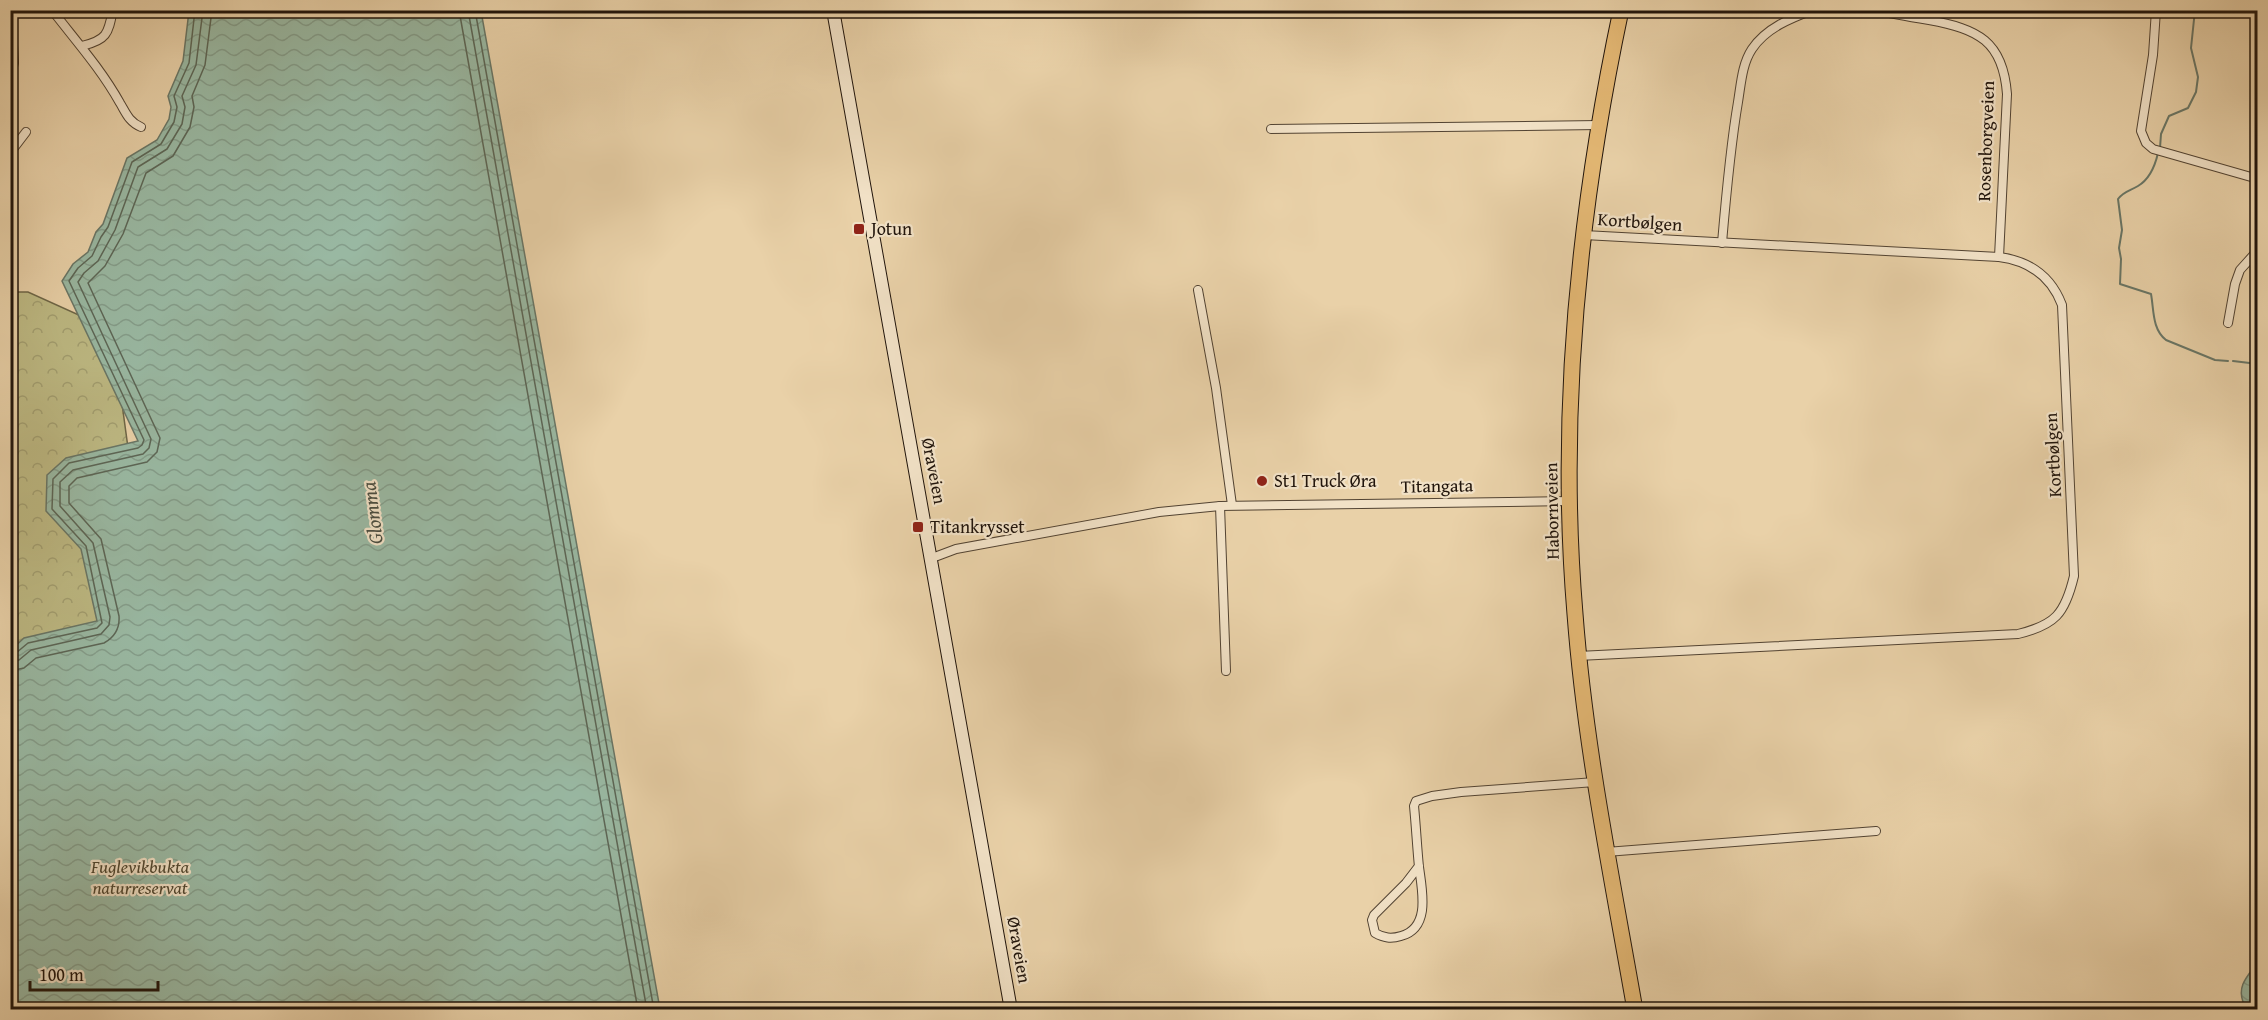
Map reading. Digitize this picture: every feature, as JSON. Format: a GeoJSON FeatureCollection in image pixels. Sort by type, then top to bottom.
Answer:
{"type":"FeatureCollection","features":[{"type":"Feature","properties":{"kind":"highway","name":"Habornveien"},"geometry":{"type":"LineString","coordinates":[[1621,10],[1599,125],[1575,313],[1570,501],[1578,656],[1606,852],[1635,1010]]}},
{"type":"Feature","properties":{"kind":"street"},"geometry":{"type":"LineString","coordinates":[[10,77],[14,63],[11,10]]}},
{"type":"Feature","properties":{"kind":"street"},"geometry":{"type":"LineString","coordinates":[[52,10],[82,46],[112,89],[132,124],[141,128]]}},
{"type":"Feature","properties":{"kind":"street"},"geometry":{"type":"LineString","coordinates":[[82,46],[98,42],[105,37],[113,10]]}},
{"type":"Feature","properties":{"kind":"street","name":"Øraveien"},"geometry":{"type":"LineString","coordinates":[[834,10],[1011,1010]]}},
{"type":"Feature","properties":{"kind":"street"},"geometry":{"type":"LineString","coordinates":[[1722,243],[1729,162],[1745,65],[1752,49],[1765,35],[1788,20],[1814,10]]}},
{"type":"Feature","properties":{"kind":"street","name":"Rosenborgveien"},"geometry":{"type":"LineString","coordinates":[[1875,10],[1947,23],[1973,31],[1984,38],[2000,59],[2005,74],[2007,94],[1999,257]]}},
{"type":"Feature","properties":{"kind":"street"},"geometry":{"type":"LineString","coordinates":[[2156,10],[2150,78],[2141,130],[2146,143],[2158,150],[2258,180]]}},
{"type":"Feature","properties":{"kind":"street"},"geometry":{"type":"LineString","coordinates":[[1271,129],[1599,125]]}},
{"type":"Feature","properties":{"kind":"street"},"geometry":{"type":"LineString","coordinates":[[10,153],[26,132]]}},
{"type":"Feature","properties":{"kind":"street","name":"Kortbølgen"},"geometry":{"type":"LineString","coordinates":[[1578,656],[2018,634],[2037,630],[2050,623],[2064,608],[2074,576],[2062,305],[2054,287],[2038,270],[2025,263],[1999,257],[1584,235]]}},
{"type":"Feature","properties":{"kind":"street"},"geometry":{"type":"LineString","coordinates":[[2228,323],[2240,270],[2258,250]]}},
{"type":"Feature","properties":{"kind":"street"},"geometry":{"type":"LineString","coordinates":[[1198,290],[1216,388],[1232,505]]}},
{"type":"Feature","properties":{"kind":"street","name":"Titangata"},"geometry":{"type":"LineString","coordinates":[[932,558],[956,549],[1124,519],[1220,506],[1570,501]]}},
{"type":"Feature","properties":{"kind":"street"},"geometry":{"type":"LineString","coordinates":[[1220,506],[1226,671]]}},
{"type":"Feature","properties":{"kind":"street"},"geometry":{"type":"LineString","coordinates":[[1419,866],[1406,883],[1374,915],[1372,920],[1375,933],[1388,938],[1408,934],[1414,930],[1420,918],[1423,903],[1414,806],[1418,800],[1461,792],[1595,782]]}},
{"type":"Feature","properties":{"kind":"street"},"geometry":{"type":"LineString","coordinates":[[1606,852],[1876,831]]}},
{"type":"Feature","properties":{"kind":"green space"},"geometry":{"type":"Polygon","coordinates":[[[11,292],[28,292],[112,330],[156,654],[11,1010],[11,292]]]}},
{"type":"Feature","properties":{"kind":"water","name":"Glomma"},"geometry":{"type":"Polygon","coordinates":[[[189,11],[481,11],[660,1009],[11,1009],[11,650],[24,638],[97,621],[81,549],[46,511],[47,475],[66,458],[138,441],[62,281],[73,264],[88,252],[96,232],[103,224],[127,158],[157,140],[169,119],[171,107],[168,96],[183,61],[189,11]]]}},
{"type":"Feature","properties":{"kind":"water"},"geometry":{"type":"Polygon","coordinates":[[[2257,963],[2257,1009],[2238,1009],[2243,1002],[2242,986],[2257,963]]]}},
{"type":"Feature","properties":{"kind":"waterway"},"geometry":{"type":"LineString","coordinates":[[2160,148],[2161,134],[2169,116],[2188,108],[2196,92],[2198,77],[2191,48],[2195,10]]}},
{"type":"Feature","properties":{"kind":"waterway"},"geometry":{"type":"LineString","coordinates":[[2158,153],[2154,167],[2146,180],[2118,199],[2122,230],[2119,248],[2120,284],[2151,294],[2156,325],[2161,336],[2166,340],[2215,360],[2228,361]]}},
{"type":"Feature","properties":{"kind":"waterway"},"geometry":{"type":"LineString","coordinates":[[2233,361],[2258,364]]}},
{"type":"Feature","properties":{"kind":"place","name":"Jotun"},"geometry":{"type":"Point","coordinates":[859,229]}},
{"type":"Feature","properties":{"kind":"place","name":"St1 Truck Øra"},"geometry":{"type":"Point","coordinates":[1262,481]}},
{"type":"Feature","properties":{"kind":"place","name":"Titankrysset"},"geometry":{"type":"Point","coordinates":[918,527]}},
{"type":"Feature","properties":{"kind":"park label","name":"Fuglevikbukta naturreservat"},"geometry":{"type":"Point","coordinates":[140,877]}}]}
